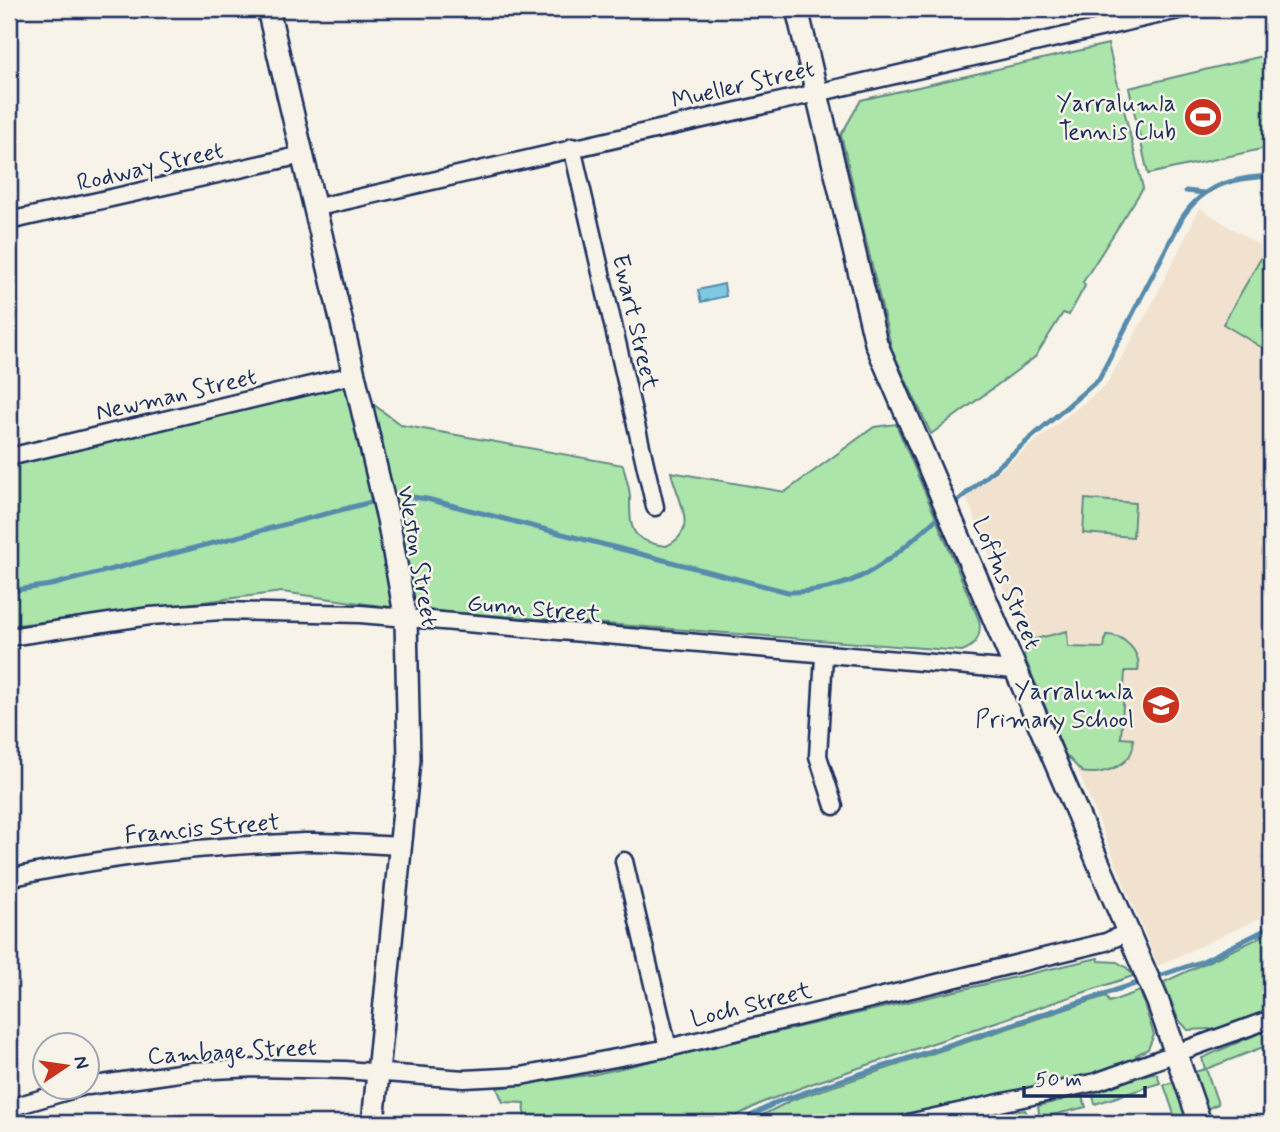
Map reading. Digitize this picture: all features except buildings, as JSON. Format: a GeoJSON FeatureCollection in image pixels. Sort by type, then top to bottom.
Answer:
{"type":"FeatureCollection","features":[{"type":"Feature","properties":{"kind":"street","name":"Weston Street"},"geometry":{"type":"LineString","coordinates":[[268,9],[388,519],[406,620],[409,760],[373,1123]]}},
{"type":"Feature","properties":{"kind":"street","name":"Loftus Street"},"geometry":{"type":"LineString","coordinates":[[797,9],[876,343],[1148,980],[1200,1123]]}},
{"type":"Feature","properties":{"kind":"street","name":"Mueller Street"},"geometry":{"type":"LineString","coordinates":[[314,208],[817,90],[1183,9]]}},
{"type":"Feature","properties":{"kind":"street","name":"Ewart Street"},"geometry":{"type":"LineString","coordinates":[[572,147],[655,507]]}},
{"type":"Feature","properties":{"kind":"street","name":"Rodway Street"},"geometry":{"type":"LineString","coordinates":[[9,221],[302,155]]}},
{"type":"Feature","properties":{"kind":"street","name":"Newman Street"},"geometry":{"type":"LineString","coordinates":[[9,457],[353,375]]}},
{"type":"Feature","properties":{"kind":"street","name":"Gunn Street"},"geometry":{"type":"LineString","coordinates":[[9,637],[150,616],[222,611],[360,614],[824,656],[1015,670]]}},
{"type":"Feature","properties":{"kind":"street"},"geometry":{"type":"LineString","coordinates":[[824,656],[818,756],[834,806]]}},
{"type":"Feature","properties":{"kind":"street","name":"Francis Street"},"geometry":{"type":"LineString","coordinates":[[9,878],[76,863],[165,852],[308,842],[401,846]]}},
{"type":"Feature","properties":{"kind":"street"},"geometry":{"type":"LineString","coordinates":[[624,861],[668,1048]]}},
{"type":"Feature","properties":{"kind":"street","name":"Loch Street"},"geometry":{"type":"LineString","coordinates":[[378,1073],[464,1079],[520,1076],[668,1048],[1106,942],[1128,932]]}},
{"type":"Feature","properties":{"kind":"street"},"geometry":{"type":"LineString","coordinates":[[908,1123],[1041,1096],[1177,1055],[1271,1019]]}},
{"type":"Feature","properties":{"kind":"street","name":"Cambage Street"},"geometry":{"type":"LineString","coordinates":[[102,1084],[193,1071],[243,1068],[308,1068],[378,1073]]}},
{"type":"Feature","properties":{"kind":"street","name":"Cambage Street"},"geometry":{"type":"LineString","coordinates":[[9,1108],[37,1100]]}},
{"type":"Feature","properties":{"kind":"shaded area","name":"Yarralumla Primary School"},"geometry":{"type":"Polygon","coordinates":[[[1200,208],[1271,253],[1271,913],[1158,966],[966,497],[1106,385],[1150,308],[1200,208]]]}},
{"type":"Feature","properties":{"kind":"green space"},"geometry":{"type":"Polygon","coordinates":[[[1108,44],[1143,188],[1083,282],[1085,286],[1069,315],[1063,313],[1035,357],[931,434],[892,350],[841,135],[861,100],[1108,44]]]}},
{"type":"Feature","properties":{"kind":"green space","name":"Yarralumla Tennis Club"},"geometry":{"type":"Polygon","coordinates":[[[1271,54],[1271,147],[1148,174],[1129,88],[1271,54]]]}},
{"type":"Feature","properties":{"kind":"green space"},"geometry":{"type":"Polygon","coordinates":[[[1264,253],[1271,257],[1271,353],[1223,324],[1264,253]]]}},
{"type":"Feature","properties":{"kind":"green space"},"geometry":{"type":"Polygon","coordinates":[[[346,384],[401,425],[623,465],[634,532],[645,541],[666,546],[677,540],[685,523],[671,472],[785,492],[874,427],[896,424],[979,620],[979,635],[971,646],[962,651],[395,608],[282,592],[9,626],[9,466],[346,384]]]}},
{"type":"Feature","properties":{"kind":"green space"},"geometry":{"type":"Polygon","coordinates":[[[1085,499],[1135,503],[1133,537],[1083,533],[1085,499]]]}},
{"type":"Feature","properties":{"kind":"green space"},"geometry":{"type":"Polygon","coordinates":[[[1067,631],[1068,647],[1104,648],[1106,635],[1119,638],[1134,651],[1139,664],[1138,671],[1125,671],[1121,738],[1133,739],[1133,748],[1124,762],[1108,770],[1082,772],[1065,754],[1024,656],[1027,641],[1067,631]]]}},
{"type":"Feature","properties":{"kind":"green space"},"geometry":{"type":"Polygon","coordinates":[[[1271,929],[1271,1010],[1212,1033],[1210,1029],[1188,1030],[1178,1019],[1164,982],[1255,940],[1271,929]]]}},
{"type":"Feature","properties":{"kind":"green space"},"geometry":{"type":"Polygon","coordinates":[[[1098,958],[1099,961],[1117,962],[1133,976],[811,1084],[761,1103],[723,1123],[524,1123],[525,1103],[503,1102],[497,1088],[596,1074],[1098,958]]]}},
{"type":"Feature","properties":{"kind":"green space"},"geometry":{"type":"Polygon","coordinates":[[[1140,991],[1154,1035],[1148,1049],[1136,1055],[1137,1059],[1132,1063],[1032,1089],[867,1123],[747,1123],[792,1100],[1106,996],[1109,1002],[1140,991]]]}},
{"type":"Feature","properties":{"kind":"green space"},"geometry":{"type":"Polygon","coordinates":[[[1271,1028],[1271,1044],[1206,1069],[1218,1104],[1204,1110],[1195,1072],[1205,1069],[1202,1058],[1271,1028]]]}},
{"type":"Feature","properties":{"kind":"green space"},"geometry":{"type":"Polygon","coordinates":[[[1151,1073],[1157,1074],[1160,1083],[1095,1104],[1092,1092],[1151,1073]]]}},
{"type":"Feature","properties":{"kind":"green space"},"geometry":{"type":"Polygon","coordinates":[[[1174,1082],[1191,1123],[1177,1123],[1164,1085],[1174,1082]]]}},
{"type":"Feature","properties":{"kind":"green space"},"geometry":{"type":"Polygon","coordinates":[[[1082,1095],[1086,1107],[1040,1118],[1038,1106],[1082,1095]]]}},
{"type":"Feature","properties":{"kind":"green space"},"geometry":{"type":"Polygon","coordinates":[[[1025,1110],[1031,1121],[982,1123],[983,1117],[1025,1110]]]}},
{"type":"Feature","properties":{"kind":"water"},"geometry":{"type":"Polygon","coordinates":[[[724,284],[726,296],[701,302],[698,290],[724,284]]]}},
{"type":"Feature","properties":{"kind":"waterway"},"geometry":{"type":"LineString","coordinates":[[951,507],[1099,379],[1182,218],[1200,197],[1232,181],[1271,176]]}},
{"type":"Feature","properties":{"kind":"waterway"},"geometry":{"type":"LineString","coordinates":[[1186,191],[1204,193]]}},
{"type":"Feature","properties":{"kind":"waterway"},"geometry":{"type":"LineString","coordinates":[[389,497],[397,495],[427,499],[788,592],[836,586],[856,579],[891,558],[943,513]]}},
{"type":"Feature","properties":{"kind":"waterway"},"geometry":{"type":"LineString","coordinates":[[9,591],[51,585],[379,500]]}},
{"type":"Feature","properties":{"kind":"waterway"},"geometry":{"type":"LineString","coordinates":[[1153,978],[1203,961],[1271,927]]}},
{"type":"Feature","properties":{"kind":"waterway"},"geometry":{"type":"LineString","coordinates":[[738,1123],[777,1102],[1144,981]]}},
{"type":"Feature","properties":{"kind":"place","name":"Yarralumla Tennis Club"},"geometry":{"type":"Point","coordinates":[1203,117]}},
{"type":"Feature","properties":{"kind":"place","name":"Yarralumla Primary School"},"geometry":{"type":"Point","coordinates":[1161,705]}}]}
